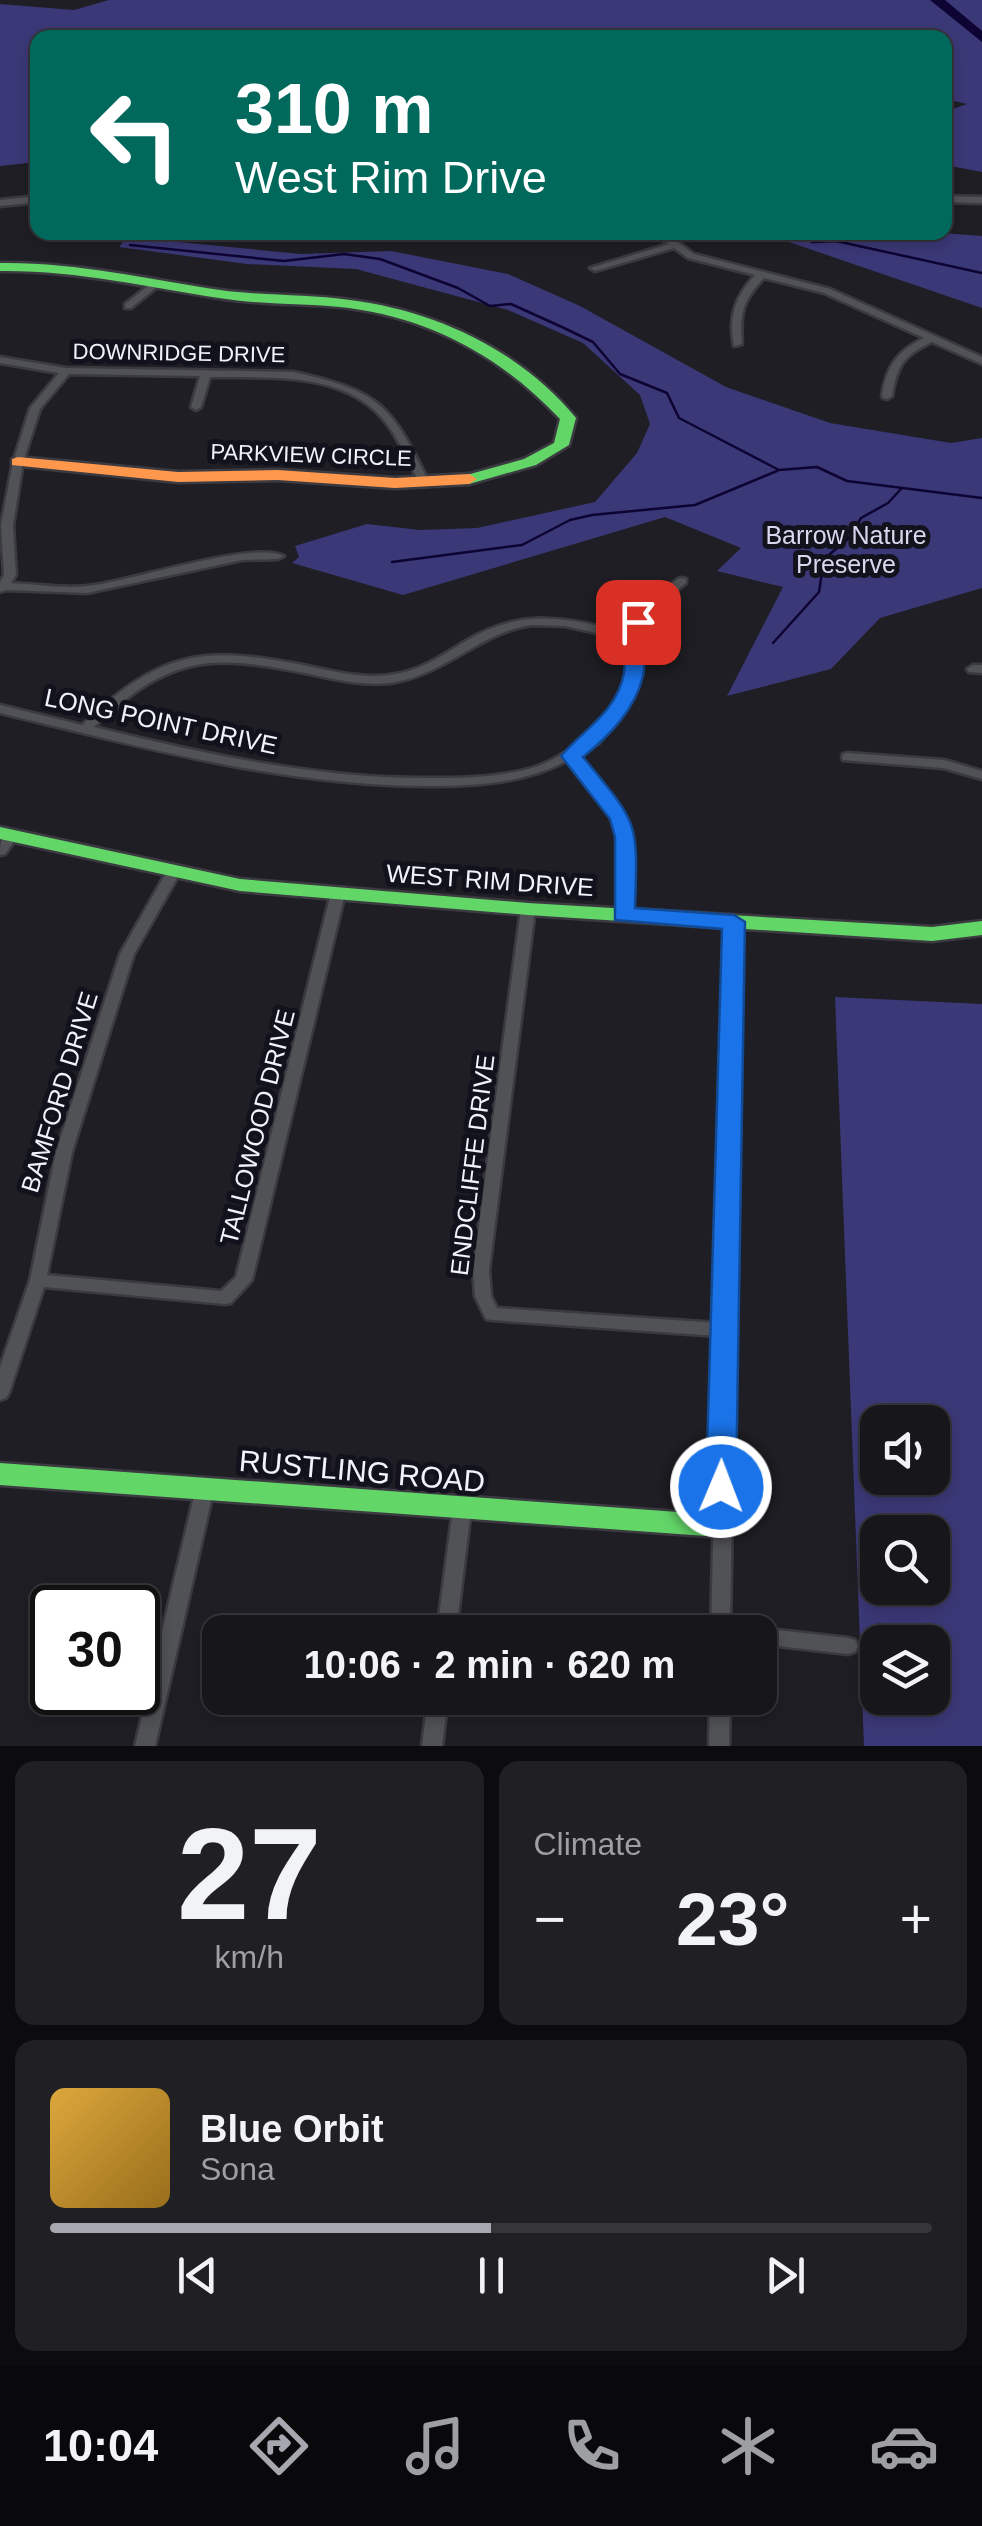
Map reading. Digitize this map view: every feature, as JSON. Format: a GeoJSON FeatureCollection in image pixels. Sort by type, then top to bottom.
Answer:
{"type":"FeatureCollection","features":[{"type":"Feature","properties":{"kind":"street"},"geometry":{"type":"LineString","coordinates":[[952,198],[982,200]]}},
{"type":"Feature","properties":{"kind":"street"},"geometry":{"type":"LineString","coordinates":[[0,203],[30,200]]}},
{"type":"Feature","properties":{"kind":"street"},"geometry":{"type":"LineString","coordinates":[[666,240],[710,262],[827,291],[982,361]]}},
{"type":"Feature","properties":{"kind":"street"},"geometry":{"type":"LineString","coordinates":[[595,268],[673,246]]}},
{"type":"Feature","properties":{"kind":"street","name":"PARKVIEW CIRCLE"},"geometry":{"type":"LineString","coordinates":[[0,267],[72,266],[243,298],[351,304],[422,321],[519,365],[545,386],[568,418],[560,445],[545,456],[514,467],[425,484],[378,485],[275,475],[177,477],[72,462],[18,462]]}},
{"type":"Feature","properties":{"kind":"street"},"geometry":{"type":"LineString","coordinates":[[737,344],[735,310],[741,296],[762,274]]}},
{"type":"Feature","properties":{"kind":"street"},"geometry":{"type":"LineString","coordinates":[[128,306],[156,283]]}},
{"type":"Feature","properties":{"kind":"street"},"geometry":{"type":"LineString","coordinates":[[887,396],[891,366],[910,348],[932,338]]}},
{"type":"Feature","properties":{"kind":"street","name":"DOWNRIDGE DRIVE"},"geometry":{"type":"LineString","coordinates":[[0,360],[66,372],[293,374],[362,394],[394,421],[425,484]]}},
{"type":"Feature","properties":{"kind":"street"},"geometry":{"type":"LineString","coordinates":[[66,372],[35,408],[18,462],[7,525],[12,559],[3,587],[87,590],[242,556],[278,556]]}},
{"type":"Feature","properties":{"kind":"street"},"geometry":{"type":"LineString","coordinates":[[196,408],[206,373]]}},
{"type":"Feature","properties":{"kind":"street"},"geometry":{"type":"LineString","coordinates":[[85,728],[132,684],[189,662],[256,659],[340,676],[384,680],[430,670],[481,638],[514,624],[565,622],[632,638],[638,622],[682,580]]}},
{"type":"Feature","properties":{"kind":"street","name":"LONG POINT DRIVE"},"geometry":{"type":"LineString","coordinates":[[0,710],[240,764],[392,781],[486,780],[571,756],[604,730],[634,674],[632,638]]}},
{"type":"Feature","properties":{"kind":"street"},"geometry":{"type":"LineString","coordinates":[[571,756],[621,818],[626,837],[623,914]]}},
{"type":"Feature","properties":{"kind":"street"},"geometry":{"type":"LineString","coordinates":[[848,757],[944,764],[982,774]]}},
{"type":"Feature","properties":{"kind":"street","name":"WEST RIM DRIVE"},"geometry":{"type":"LineString","coordinates":[[4,840],[173,873],[338,894],[932,934],[982,928]]}},
{"type":"Feature","properties":{"kind":"street","name":"BAMFORD DRIVE"},"geometry":{"type":"LineString","coordinates":[[0,1393],[38,1280],[64,1152],[128,954],[173,873]]}},
{"type":"Feature","properties":{"kind":"street","name":"TALLOWOOD DRIVE"},"geometry":{"type":"LineString","coordinates":[[38,1280],[225,1298],[244,1280],[338,894]]}},
{"type":"Feature","properties":{"kind":"street","name":"ENDCLIFFE DRIVE"},"geometry":{"type":"LineString","coordinates":[[528,909],[481,1270],[482,1296],[492,1314],[724,1330]]}},
{"type":"Feature","properties":{"kind":"street"},"geometry":{"type":"LineString","coordinates":[[723,1615],[720,1526],[734,922]]}},
{"type":"Feature","properties":{"kind":"street","name":"RUSTLING ROAD"},"geometry":{"type":"LineString","coordinates":[[0,1474],[720,1526]]}},
{"type":"Feature","properties":{"kind":"street"},"geometry":{"type":"LineString","coordinates":[[146,1746],[205,1488]]}},
{"type":"Feature","properties":{"kind":"street"},"geometry":{"type":"LineString","coordinates":[[448,1615],[462,1510]]}},
{"type":"Feature","properties":{"kind":"street"},"geometry":{"type":"LineString","coordinates":[[777,1638],[848,1646]]}},
{"type":"Feature","properties":{"kind":"street"},"geometry":{"type":"LineString","coordinates":[[432,1746],[436,1715]]}},
{"type":"Feature","properties":{"kind":"street"},"geometry":{"type":"LineString","coordinates":[[719,1746],[720,1715]]}},
{"type":"Feature","properties":{"kind":"green space"},"geometry":{"type":"Polygon","coordinates":[[[109,0],[982,0],[982,172],[952,166],[952,109],[967,104],[952,101],[952,30],[30,30],[30,163],[0,166],[0,4],[74,10],[109,0]]]}},
{"type":"Feature","properties":{"kind":"green space"},"geometry":{"type":"Polygon","coordinates":[[[952,234],[982,236],[982,308],[783,240],[952,240],[952,234]]]}},
{"type":"Feature","properties":{"kind":"green space","name":"Barrow Nature Preserve"},"geometry":{"type":"Polygon","coordinates":[[[125,240],[158,240],[301,254],[391,251],[508,274],[580,306],[726,387],[830,423],[951,443],[982,438],[982,588],[880,618],[831,669],[727,696],[783,587],[717,571],[741,548],[665,517],[403,595],[292,563],[299,557],[295,546],[367,524],[420,530],[477,528],[595,502],[637,453],[650,424],[640,395],[583,343],[508,310],[356,269],[247,264],[119,247],[125,240]]]}},
{"type":"Feature","properties":{"kind":"green space"},"geometry":{"type":"Polygon","coordinates":[[[835,997],[982,1004],[982,1746],[864,1746],[863,1715],[950,1715],[950,1625],[860,1625],[860,1643],[835,997]]]}},
{"type":"Feature","properties":{"kind":"waterway"},"geometry":{"type":"LineString","coordinates":[[937,0],[982,38]]}},
{"type":"Feature","properties":{"kind":"waterway"},"geometry":{"type":"LineString","coordinates":[[812,242],[836,241],[982,273]]}},
{"type":"Feature","properties":{"kind":"waterway"},"geometry":{"type":"LineString","coordinates":[[130,245],[284,261],[344,254],[380,259],[458,288],[490,306],[511,304],[593,342],[620,374],[667,393],[679,418],[779,470],[817,467],[847,481],[982,498]]}},
{"type":"Feature","properties":{"kind":"waterway"},"geometry":{"type":"LineString","coordinates":[[392,562],[522,545],[570,520],[592,515],[695,505],[777,471]]}},
{"type":"Feature","properties":{"kind":"waterway"},"geometry":{"type":"LineString","coordinates":[[773,643],[819,592],[824,559],[849,538],[861,518],[888,503],[901,489]]}},
{"type":"Feature","properties":{"kind":"traffic: fast"},"geometry":{"type":"LineString","coordinates":[[0,267],[83,271],[236,296],[350,304],[412,317],[470,340],[522,374],[568,418],[561,445],[530,462],[469,479]]}},
{"type":"Feature","properties":{"kind":"traffic: fast"},"geometry":{"type":"LineString","coordinates":[[0,833],[240,885],[528,909],[932,934],[982,928]]}},
{"type":"Feature","properties":{"kind":"traffic: fast"},"geometry":{"type":"LineString","coordinates":[[0,1474],[720,1526]]}},
{"type":"Feature","properties":{"kind":"traffic: slow"},"geometry":{"type":"LineString","coordinates":[[18,462],[178,477],[278,475],[395,483],[469,479]]}},
{"type":"Feature","properties":{"kind":"route"},"geometry":{"type":"LineString","coordinates":[[638,622],[632,638],[634,674],[625,696],[604,730],[571,756],[621,818],[626,837],[623,914],[734,922],[721,1487]]}}]}
